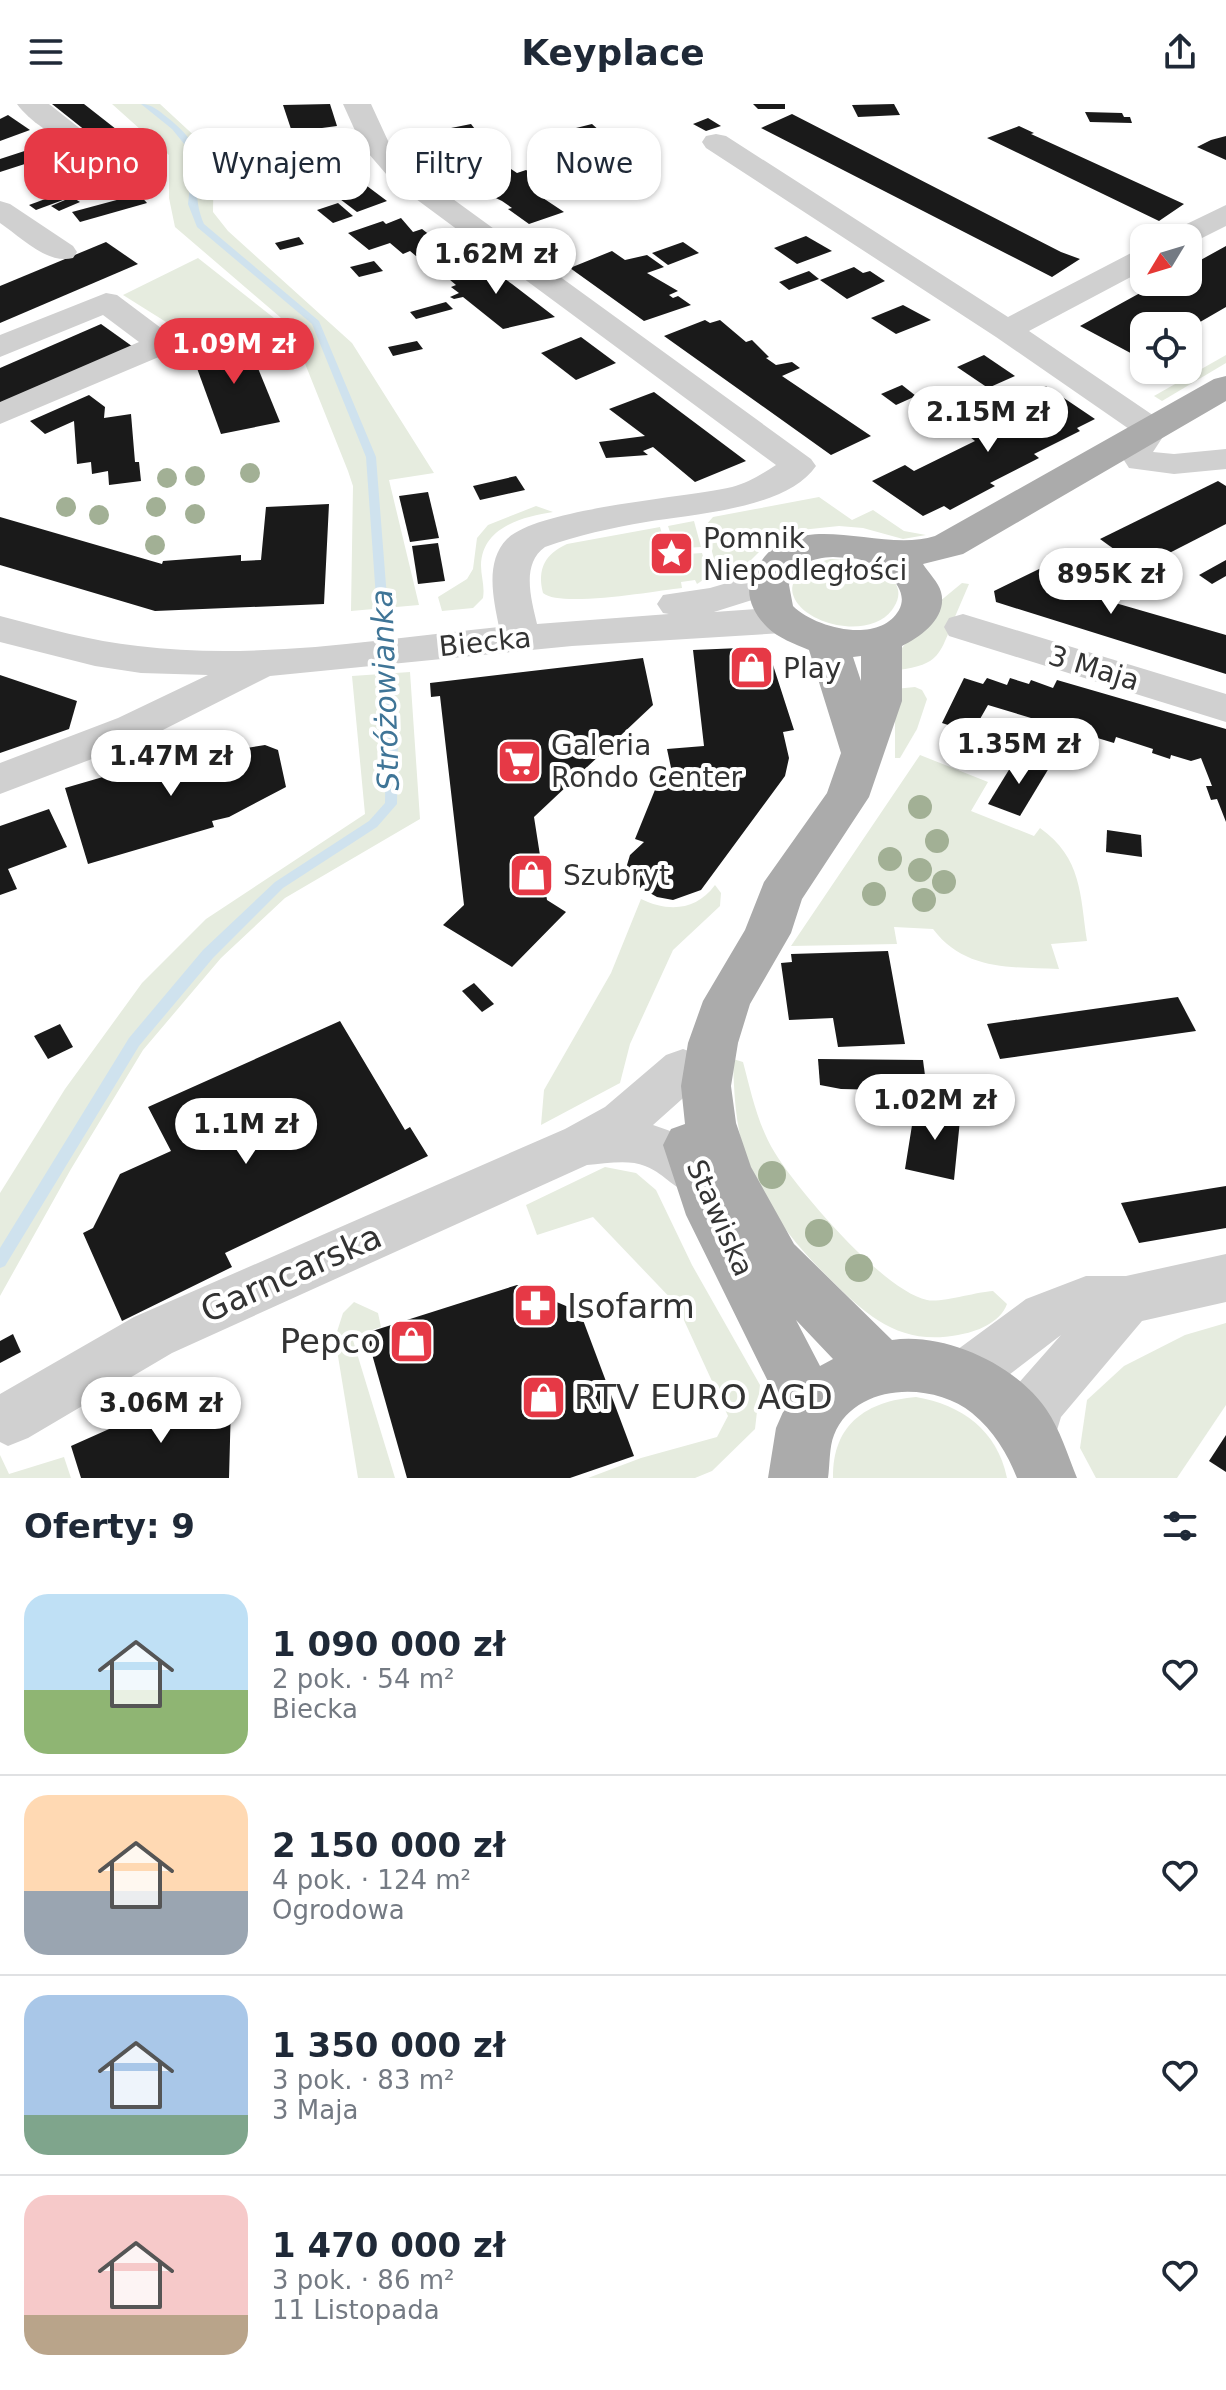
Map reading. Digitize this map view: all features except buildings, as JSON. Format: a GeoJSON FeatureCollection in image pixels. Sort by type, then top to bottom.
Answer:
{"type":"FeatureCollection","features":[{"type":"Feature","properties":{"kind":"main road"},"geometry":{"type":"LineString","coordinates":[[922,593],[1146,445],[1226,386]]}},
{"type":"Feature","properties":{"kind":"main road"},"geometry":{"type":"LineString","coordinates":[[875,550],[899,561],[915,576],[922,593],[922,607],[915,620],[901,633],[882,641],[827,641],[802,633],[783,620],[770,602],[768,583],[777,566],[795,553],[820,545],[848,545],[915,554],[949,545],[1146,445],[1226,409]]}},
{"type":"Feature","properties":{"kind":"main road"},"geometry":{"type":"LineString","coordinates":[[827,641],[863,754]]}},
{"type":"Feature","properties":{"kind":"main road","name":"Stawiska"},"geometry":{"type":"LineString","coordinates":[[880,1367],[775,1261],[727,1173],[710,1123],[706,1086],[713,1043],[727,1001],[767,933],[780,894],[847,797],[881,701],[882,641]]}},
{"type":"Feature","properties":{"kind":"main road","name":"Stawiska"},"geometry":{"type":"LineString","coordinates":[[780,894],[751,916],[724,956],[699,1008],[683,1069],[683,1120],[695,1172],[717,1224],[799,1381],[813,1415]]}},
{"type":"Feature","properties":{"kind":"main road"},"geometry":{"type":"LineString","coordinates":[[798,1478],[802,1439],[813,1415],[828,1395],[847,1381],[880,1367],[922,1364],[965,1376],[1001,1400],[1038,1456]]}},
{"type":"Feature","properties":{"kind":"street"},"geometry":{"type":"LineString","coordinates":[[31,104],[65,128]]}},
{"type":"Feature","properties":{"kind":"street"},"geometry":{"type":"LineString","coordinates":[[357,104],[376,146],[403,176],[799,466],[766,486],[741,496],[542,533],[520,546],[511,568],[519,630]]}},
{"type":"Feature","properties":{"kind":"street"},"geometry":{"type":"LineString","coordinates":[[716,142],[1007,330],[1166,464],[1226,459]]}},
{"type":"Feature","properties":{"kind":"street"},"geometry":{"type":"LineString","coordinates":[[0,210],[62,252]]}},
{"type":"Feature","properties":{"kind":"street"},"geometry":{"type":"LineString","coordinates":[[1202,227],[1226,214]]}},
{"type":"Feature","properties":{"kind":"street"},"geometry":{"type":"LineString","coordinates":[[1007,330],[1130,265]]}},
{"type":"Feature","properties":{"kind":"street"},"geometry":{"type":"LineString","coordinates":[[0,347],[106,302],[162,344],[0,414]]}},
{"type":"Feature","properties":{"kind":"street","name":"Biecka"},"geometry":{"type":"LineString","coordinates":[[0,629],[95,653],[141,660],[262,664],[350,645],[519,630],[712,600],[768,583]]}},
{"type":"Feature","properties":{"kind":"street","name":"Biecka"},"geometry":{"type":"LineString","coordinates":[[0,600],[87,626],[137,634],[203,640],[300,637],[350,645]]}},
{"type":"Feature","properties":{"kind":"street","name":"Biecka"},"geometry":{"type":"LineString","coordinates":[[519,630],[783,620]]}},
{"type":"Feature","properties":{"kind":"street","name":"3 Maja"},"geometry":{"type":"LineString","coordinates":[[963,627],[1226,708]]}},
{"type":"Feature","properties":{"kind":"street"},"geometry":{"type":"LineString","coordinates":[[0,779],[78,753],[146,724],[262,664],[300,637]]}},
{"type":"Feature","properties":{"kind":"street"},"geometry":{"type":"LineString","coordinates":[[141,660],[146,724]]}},
{"type":"Feature","properties":{"kind":"street"},"geometry":{"type":"LineString","coordinates":[[583,1144],[622,1122],[683,1069]]}},
{"type":"Feature","properties":{"kind":"street"},"geometry":{"type":"LineString","coordinates":[[583,1144],[636,1140],[664,1149],[695,1172]]}},
{"type":"Feature","properties":{"kind":"street","name":"Garncarska"},"geometry":{"type":"LineString","coordinates":[[8,1419],[153,1335],[583,1144]]}},
{"type":"Feature","properties":{"kind":"street"},"geometry":{"type":"LineString","coordinates":[[965,1376],[1045,1316],[1086,1300],[1126,1300],[1226,1278]]}},
{"type":"Feature","properties":{"kind":"street"},"geometry":{"type":"LineString","coordinates":[[1038,1456],[1036,1405],[1126,1300]]}},
{"type":"Feature","properties":{"kind":"shaded area"},"geometry":{"type":"Polygon","coordinates":[[[112,104],[160,104],[186,128],[183,128],[183,200],[213,200],[213,212],[228,231],[352,343],[434,473],[389,480],[419,605],[351,611],[353,486],[296,341],[280,317],[175,227],[169,198],[167,128],[139,128],[112,104]]]}},
{"type":"Feature","properties":{"kind":"shaded area"},"geometry":{"type":"Polygon","coordinates":[[[198,258],[274,318],[190,337],[123,295],[198,258]]]}},
{"type":"Feature","properties":{"kind":"shaded area"},"geometry":{"type":"Polygon","coordinates":[[[1226,355],[1226,363],[1202,377],[1202,369],[1226,355]]]}},
{"type":"Feature","properties":{"kind":"shaded area"},"geometry":{"type":"Polygon","coordinates":[[[1175,384],[1191,384],[1162,401],[1154,396],[1175,384]]]}},
{"type":"Feature","properties":{"kind":"shaded area"},"geometry":{"type":"Polygon","coordinates":[[[819,497],[852,520],[873,510],[904,531],[926,535],[903,539],[863,528],[839,526],[801,530],[767,544],[738,573],[720,581],[705,526],[713,517],[819,497]]]}},
{"type":"Feature","properties":{"kind":"shaded area"},"geometry":{"type":"Polygon","coordinates":[[[536,506],[553,512],[517,521],[488,541],[481,565],[483,598],[473,608],[442,611],[438,597],[467,579],[473,569],[477,538],[488,525],[536,506]]]}},
{"type":"Feature","properties":{"kind":"shaded area"},"geometry":{"type":"Polygon","coordinates":[[[694,521],[701,547],[685,548],[683,543],[674,544],[668,526],[694,521]]]}},
{"type":"Feature","properties":{"kind":"shaded area"},"geometry":{"type":"Polygon","coordinates":[[[660,527],[665,544],[656,546],[660,564],[688,562],[687,554],[702,553],[709,576],[697,584],[695,580],[681,582],[682,588],[609,597],[568,599],[543,593],[541,577],[544,563],[559,548],[660,527]]]}},
{"type":"Feature","properties":{"kind":"shaded area"},"geometry":{"type":"Polygon","coordinates":[[[830,559],[867,565],[890,578],[897,586],[898,597],[892,610],[872,624],[858,626],[831,624],[807,612],[793,595],[795,580],[807,569],[830,559]]]}},
{"type":"Feature","properties":{"kind":"shaded area"},"geometry":{"type":"Polygon","coordinates":[[[962,583],[969,584],[941,649],[922,665],[898,670],[898,653],[939,602],[962,583]]]}},
{"type":"Feature","properties":{"kind":"shaded area"},"geometry":{"type":"Polygon","coordinates":[[[410,672],[420,819],[285,898],[221,958],[143,1050],[71,1169],[0,1296],[0,1193],[65,1089],[142,983],[206,919],[365,814],[352,676],[410,672]]]}},
{"type":"Feature","properties":{"kind":"shaded area"},"geometry":{"type":"Polygon","coordinates":[[[915,687],[922,690],[927,699],[917,729],[900,758],[895,758],[895,689],[915,687]]]}},
{"type":"Feature","properties":{"kind":"shaded area"},"geometry":{"type":"Polygon","coordinates":[[[920,755],[988,782],[971,811],[1034,836],[1040,828],[1064,852],[1077,878],[1087,941],[1051,944],[1059,969],[1006,967],[974,960],[959,953],[933,929],[894,927],[897,944],[791,946],[920,755]]]}},
{"type":"Feature","properties":{"kind":"shaded area"},"geometry":{"type":"Polygon","coordinates":[[[715,885],[721,893],[720,906],[673,950],[630,1044],[620,1083],[541,1125],[544,1090],[611,973],[641,899],[661,906],[681,907],[699,900],[715,885]]]}},
{"type":"Feature","properties":{"kind":"shaded area"},"geometry":{"type":"Polygon","coordinates":[[[733,1059],[743,1062],[760,1120],[775,1153],[822,1214],[866,1260],[909,1293],[927,1300],[993,1291],[1007,1304],[1004,1311],[980,1329],[938,1337],[919,1336],[887,1326],[858,1306],[792,1238],[753,1174],[737,1121],[733,1059]]]}},
{"type":"Feature","properties":{"kind":"shaded area"},"geometry":{"type":"Polygon","coordinates":[[[605,1167],[636,1173],[656,1190],[692,1265],[760,1385],[755,1429],[712,1471],[695,1478],[588,1478],[641,1458],[717,1437],[728,1416],[677,1305],[593,1217],[537,1235],[526,1205],[605,1167]]]}},
{"type":"Feature","properties":{"kind":"shaded area"},"geometry":{"type":"Polygon","coordinates":[[[354,1302],[378,1313],[381,1327],[352,1337],[395,1478],[358,1478],[335,1338],[343,1313],[354,1302]]]}},
{"type":"Feature","properties":{"kind":"shaded area"},"geometry":{"type":"Polygon","coordinates":[[[1226,1323],[1226,1405],[1177,1478],[1096,1478],[1080,1448],[1087,1400],[1124,1366],[1185,1335],[1226,1323]]]}},
{"type":"Feature","properties":{"kind":"shaded area"},"geometry":{"type":"Polygon","coordinates":[[[916,1397],[948,1406],[975,1422],[995,1446],[1007,1478],[833,1478],[839,1443],[856,1419],[882,1404],[916,1397]]]}},
{"type":"Feature","properties":{"kind":"shaded area"},"geometry":{"type":"Polygon","coordinates":[[[0,1455],[9,1474],[64,1457],[71,1478],[0,1478],[0,1455]]]}},
{"type":"Feature","properties":{"kind":"waterway","name":"Stróżowianka"},"geometry":{"type":"LineString","coordinates":[[0,1261],[134,1042],[208,954],[279,885],[373,824],[391,804],[392,739],[371,457],[316,323],[200,225],[192,196],[196,168],[193,150],[175,128],[145,104]]}},
{"type":"Feature","properties":{"kind":"place","name":"Pomnik Niepodległości"},"geometry":{"type":"Point","coordinates":[672,554]}},
{"type":"Feature","properties":{"kind":"place","name":"Play"},"geometry":{"type":"Point","coordinates":[752,668]}},
{"type":"Feature","properties":{"kind":"place","name":"Galeria Rondo Center"},"geometry":{"type":"Point","coordinates":[520,761]}},
{"type":"Feature","properties":{"kind":"place","name":"Szubryt"},"geometry":{"type":"Point","coordinates":[532,875]}},
{"type":"Feature","properties":{"kind":"place","name":"Isofarm"},"geometry":{"type":"Point","coordinates":[536,1306]}},
{"type":"Feature","properties":{"kind":"place","name":"Pepco"},"geometry":{"type":"Point","coordinates":[412,1341]}},
{"type":"Feature","properties":{"kind":"place","name":"RTV EURO AGD"},"geometry":{"type":"Point","coordinates":[543,1397]}}]}
